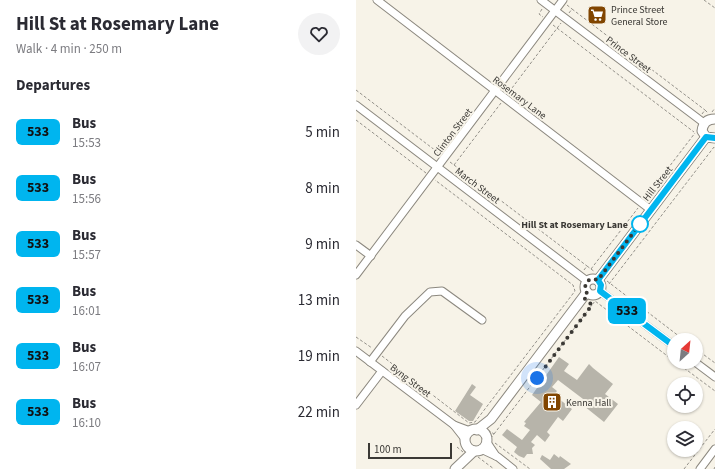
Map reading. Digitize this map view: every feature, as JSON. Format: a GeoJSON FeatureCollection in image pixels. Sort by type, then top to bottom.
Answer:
{"type":"FeatureCollection","features":[{"type":"Feature","properties":{"kind":"main road"},"geometry":{"type":"LineString","coordinates":[[709,138],[702,131],[704,123],[713,117]]}},
{"type":"Feature","properties":{"kind":"main road","name":"Hill Street"},"geometry":{"type":"LineString","coordinates":[[598,280],[651,210],[709,138]]}},
{"type":"Feature","properties":{"kind":"main road"},"geometry":{"type":"LineString","coordinates":[[457,466],[479,441],[491,419],[586,295],[585,287],[587,281],[592,279],[598,280],[601,285],[600,291],[592,295],[586,295]]}},
{"type":"Feature","properties":{"kind":"street","name":"Rosemary Lane"},"geometry":{"type":"LineString","coordinates":[[377,0],[651,210]]}},
{"type":"Feature","properties":{"kind":"street","name":"Prince Street"},"geometry":{"type":"LineString","coordinates":[[541,0],[704,123]]}},
{"type":"Feature","properties":{"kind":"street","name":"Clinton Street"},"geometry":{"type":"LineString","coordinates":[[356,275],[564,0]]}},
{"type":"Feature","properties":{"kind":"street","name":"March Street"},"geometry":{"type":"LineString","coordinates":[[356,105],[587,281]]}},
{"type":"Feature","properties":{"kind":"street"},"geometry":{"type":"LineString","coordinates":[[356,245],[371,256]]}},
{"type":"Feature","properties":{"kind":"street"},"geometry":{"type":"LineString","coordinates":[[370,362],[405,316],[430,292],[442,291],[482,320]]}},
{"type":"Feature","properties":{"kind":"street"},"geometry":{"type":"LineString","coordinates":[[600,291],[667,341]]}},
{"type":"Feature","properties":{"kind":"street","name":"Byng Street"},"geometry":{"type":"LineString","coordinates":[[356,351],[454,425],[479,441],[513,469]]}},
{"type":"Feature","properties":{"kind":"street"},"geometry":{"type":"LineString","coordinates":[[703,368],[715,377]]}},
{"type":"Feature","properties":{"kind":"street"},"geometry":{"type":"LineString","coordinates":[[356,405],[382,371]]}},
{"type":"Feature","properties":{"kind":"street"},"geometry":{"type":"LineString","coordinates":[[700,469],[715,449]]}},
{"type":"Feature","properties":{"kind":"path"},"geometry":{"type":"LineString","coordinates":[[704,0],[715,8]]}},
{"type":"Feature","properties":{"kind":"path"},"geometry":{"type":"LineString","coordinates":[[454,165],[572,9],[705,110]]}},
{"type":"Feature","properties":{"kind":"path"},"geometry":{"type":"LineString","coordinates":[[538,14],[709,138]]}},
{"type":"Feature","properties":{"kind":"path"},"geometry":{"type":"LineString","coordinates":[[356,90],[587,266]]}},
{"type":"Feature","properties":{"kind":"path"},"geometry":{"type":"LineString","coordinates":[[713,117],[715,108]]}},
{"type":"Feature","properties":{"kind":"path"},"geometry":{"type":"LineString","coordinates":[[356,120],[421,170]]}},
{"type":"Feature","properties":{"kind":"path"},"geometry":{"type":"LineString","coordinates":[[675,333],[610,284],[714,147],[715,148]]}},
{"type":"Feature","properties":{"kind":"path"},"geometry":{"type":"LineString","coordinates":[[575,291],[586,295],[592,305]]}},
{"type":"Feature","properties":{"kind":"path"},"geometry":{"type":"LineString","coordinates":[[479,441],[595,301],[667,355]]}},
{"type":"Feature","properties":{"kind":"path"},"geometry":{"type":"LineString","coordinates":[[703,355],[715,364]]}},
{"type":"Feature","properties":{"kind":"path"},"geometry":{"type":"LineString","coordinates":[[686,369],[715,391]]}},
{"type":"Feature","properties":{"kind":"path"},"geometry":{"type":"LineString","coordinates":[[684,469],[715,429]]}},
{"type":"Feature","properties":{"kind":"path"},"geometry":{"type":"LineString","coordinates":[[479,441],[494,469]]}},
{"type":"Feature","properties":{"kind":"path"},"geometry":{"type":"LineString","coordinates":[[479,441],[530,469]]}},
{"type":"Feature","properties":{"kind":"building"},"geometry":{"type":"Polygon","coordinates":[[[559,357],[569,364],[564,371],[577,380],[589,364],[613,384],[605,394],[618,404],[604,422],[584,406],[587,402],[558,380],[552,387],[557,391],[554,395],[572,409],[563,421],[558,417],[547,432],[550,435],[545,442],[537,435],[531,442],[535,445],[532,448],[533,454],[527,454],[524,458],[514,452],[517,447],[502,435],[507,429],[522,440],[530,430],[524,426],[526,423],[524,422],[541,402],[532,395],[559,357]]]}},
{"type":"Feature","properties":{"kind":"building"},"geometry":{"type":"Polygon","coordinates":[[[472,384],[476,387],[470,395],[483,404],[473,421],[469,421],[455,411],[472,384]]]}},
{"type":"Feature","properties":{"kind":"building"},"geometry":{"type":"Polygon","coordinates":[[[554,454],[559,458],[560,456],[571,464],[564,469],[551,469],[540,459],[542,455],[550,460],[554,454]]]}},
{"type":"Feature","properties":{"kind":"bus line","name":"533"},"geometry":{"type":"LineString","coordinates":[[667,341],[600,291],[601,285],[598,280],[706,137],[710,139],[715,138]]}},
{"type":"Feature","properties":{"kind":"place","name":"Prince Street General Store"},"geometry":{"type":"Point","coordinates":[597,15]}},
{"type":"Feature","properties":{"kind":"place","name":"Hill St at Rosemary Lane"},"geometry":{"type":"Point","coordinates":[640,224]}},
{"type":"Feature","properties":{"kind":"place","name":"Kenna Hall"},"geometry":{"type":"Point","coordinates":[552,402]}},
{"type":"Feature","properties":{"kind":"route"},"geometry":{"type":"LineString","coordinates":[[537,378],[592,305],[584,298],[587,292],[585,287],[587,281],[592,279],[598,280],[642,221],[640,224]]}}]}
